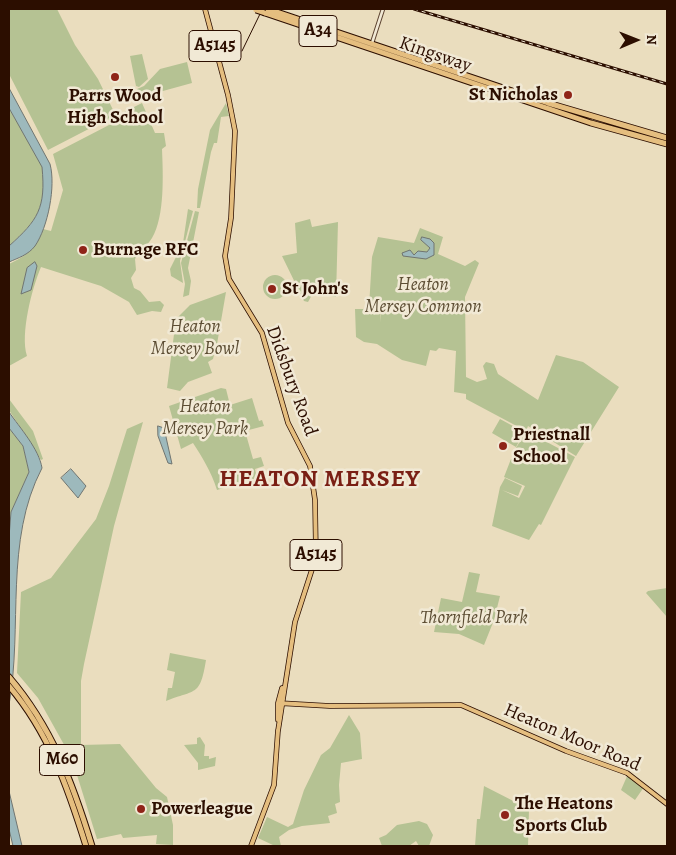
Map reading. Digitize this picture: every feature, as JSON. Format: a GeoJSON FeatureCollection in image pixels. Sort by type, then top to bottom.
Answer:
{"type":"FeatureCollection","features":[{"type":"Feature","properties":{"kind":"highway","name":"Kingsway"},"geometry":{"type":"LineString","coordinates":[[254,10],[266,11],[579,117]]}},
{"type":"Feature","properties":{"kind":"highway","name":"Kingsway"},"geometry":{"type":"LineString","coordinates":[[371,46],[570,110],[609,125],[667,138]]}},
{"type":"Feature","properties":{"kind":"highway"},"geometry":{"type":"LineString","coordinates":[[570,110],[579,117],[667,144]]}},
{"type":"Feature","properties":{"kind":"highway","name":"M60"},"geometry":{"type":"LineString","coordinates":[[9,677],[14,692],[32,716],[57,762],[86,846]]}},
{"type":"Feature","properties":{"kind":"highway","name":"M60"},"geometry":{"type":"LineString","coordinates":[[12,685],[50,734],[73,785],[92,846]]}},
{"type":"Feature","properties":{"kind":"main road","name":"Didsbury Road"},"geometry":{"type":"LineString","coordinates":[[205,9],[229,97],[235,132],[232,212],[225,256],[227,274],[235,292],[250,312],[262,333],[288,423],[310,466],[315,500],[316,557],[298,613],[280,703],[274,785],[250,845]]}},
{"type":"Feature","properties":{"kind":"main road","name":"Didsbury Road"},"geometry":{"type":"LineString","coordinates":[[278,731],[282,709],[280,703]]}},
{"type":"Feature","properties":{"kind":"main road"},"geometry":{"type":"LineString","coordinates":[[280,703],[291,704]]}},
{"type":"Feature","properties":{"kind":"main road"},"geometry":{"type":"LineString","coordinates":[[282,709],[285,705],[291,704]]}},
{"type":"Feature","properties":{"kind":"main road","name":"Heaton Moor Road"},"geometry":{"type":"LineString","coordinates":[[291,704],[345,706],[461,705],[566,751],[627,773],[667,804]]}},
{"type":"Feature","properties":{"kind":"street"},"geometry":{"type":"LineString","coordinates":[[371,46],[383,9]]}},
{"type":"Feature","properties":{"kind":"green space"},"geometry":{"type":"Polygon","coordinates":[[[9,9],[57,9],[75,45],[98,79],[116,116],[142,103],[155,133],[164,133],[166,146],[162,149],[162,195],[159,218],[152,238],[135,259],[136,270],[131,278],[134,288],[140,291],[149,302],[160,301],[164,305],[161,312],[152,311],[137,315],[129,302],[101,286],[41,267],[34,287],[26,324],[25,347],[27,356],[9,366],[9,264],[30,251],[41,236],[43,229],[51,231],[63,190],[53,154],[111,124],[108,119],[48,150],[9,74],[9,9]]]}},
{"type":"Feature","properties":{"kind":"green space"},"geometry":{"type":"Polygon","coordinates":[[[142,54],[148,79],[139,87],[136,86],[130,56],[142,54]]]}},
{"type":"Feature","properties":{"kind":"green space"},"geometry":{"type":"Polygon","coordinates":[[[187,62],[192,83],[152,94],[142,100],[137,89],[144,86],[160,69],[187,62]]]}},
{"type":"Feature","properties":{"kind":"green space"},"geometry":{"type":"Polygon","coordinates":[[[226,103],[229,116],[221,117],[217,143],[214,143],[211,152],[200,208],[197,208],[198,189],[210,130],[226,103]]]}},
{"type":"Feature","properties":{"kind":"green space"},"geometry":{"type":"Polygon","coordinates":[[[9,108],[43,167],[44,181],[38,212],[27,229],[9,246],[9,108]]]}},
{"type":"Feature","properties":{"kind":"green space"},"geometry":{"type":"Polygon","coordinates":[[[188,209],[193,211],[180,261],[183,283],[171,276],[170,269],[183,243],[188,209]]]}},
{"type":"Feature","properties":{"kind":"green space"},"geometry":{"type":"Polygon","coordinates":[[[195,211],[199,212],[188,268],[191,281],[189,295],[183,297],[185,284],[181,263],[195,211]]]}},
{"type":"Feature","properties":{"kind":"green space"},"geometry":{"type":"Polygon","coordinates":[[[310,219],[312,227],[338,222],[336,297],[313,293],[308,302],[304,301],[282,256],[297,253],[295,223],[310,219]]]}},
{"type":"Feature","properties":{"kind":"green space","name":"Heaton Mersey Common"},"geometry":{"type":"Polygon","coordinates":[[[420,228],[443,237],[438,254],[465,266],[475,260],[479,263],[465,297],[466,377],[477,382],[487,379],[483,366],[486,362],[494,364],[498,374],[538,400],[556,355],[583,362],[619,387],[576,456],[528,426],[526,431],[466,399],[466,394],[454,392],[456,351],[439,348],[436,351],[430,350],[426,366],[402,360],[377,344],[364,342],[356,337],[355,309],[381,309],[380,322],[382,308],[369,307],[372,257],[378,237],[414,243],[420,228]]]}},
{"type":"Feature","properties":{"kind":"green space"},"geometry":{"type":"Polygon","coordinates":[[[275,275],[284,278],[287,287],[284,296],[275,299],[266,296],[263,287],[266,278],[275,275]]]}},
{"type":"Feature","properties":{"kind":"green space","name":"Heaton Mersey Bowl"},"geometry":{"type":"Polygon","coordinates":[[[226,292],[217,344],[220,350],[215,351],[213,359],[208,362],[212,373],[188,382],[180,391],[167,388],[176,319],[190,305],[226,292]]]}},
{"type":"Feature","properties":{"kind":"green space","name":"Heaton Mersey Park"},"geometry":{"type":"Polygon","coordinates":[[[221,388],[226,389],[230,405],[252,398],[259,421],[262,420],[264,426],[245,431],[253,459],[261,457],[264,466],[255,469],[257,478],[217,490],[209,470],[193,443],[181,449],[169,406],[221,388]]]}},
{"type":"Feature","properties":{"kind":"green space"},"geometry":{"type":"Polygon","coordinates":[[[9,399],[33,431],[43,459],[41,460],[9,410],[9,399]]]}},
{"type":"Feature","properties":{"kind":"green space"},"geometry":{"type":"Polygon","coordinates":[[[500,419],[524,432],[516,447],[492,433],[500,419]]]}},
{"type":"Feature","properties":{"kind":"green space"},"geometry":{"type":"Polygon","coordinates":[[[143,422],[114,526],[84,664],[81,681],[81,745],[120,744],[156,788],[167,797],[173,825],[173,845],[156,844],[157,835],[123,838],[121,834],[97,839],[72,759],[38,698],[17,673],[21,592],[51,578],[96,519],[109,486],[127,429],[143,422]]]}},
{"type":"Feature","properties":{"kind":"green space"},"geometry":{"type":"Polygon","coordinates":[[[9,428],[23,446],[29,472],[11,512],[9,537],[9,428]]]}},
{"type":"Feature","properties":{"kind":"green space"},"geometry":{"type":"Polygon","coordinates":[[[526,431],[575,457],[541,525],[539,524],[529,540],[492,526],[500,487],[505,478],[522,486],[518,496],[502,490],[519,498],[525,486],[504,477],[511,459],[516,460],[519,450],[516,448],[526,431]]]}},
{"type":"Feature","properties":{"kind":"green space","name":"Thornfield Park"},"geometry":{"type":"Polygon","coordinates":[[[469,572],[480,574],[476,592],[500,596],[494,620],[484,645],[459,634],[434,632],[441,598],[462,602],[469,572]]]}},
{"type":"Feature","properties":{"kind":"green space"},"geometry":{"type":"Polygon","coordinates":[[[667,588],[667,617],[646,593],[667,588]]]}},
{"type":"Feature","properties":{"kind":"green space"},"geometry":{"type":"Polygon","coordinates":[[[170,653],[206,660],[199,686],[190,693],[166,701],[168,688],[172,688],[175,672],[167,670],[170,653]]]}},
{"type":"Feature","properties":{"kind":"green space"},"geometry":{"type":"Polygon","coordinates":[[[349,715],[360,733],[362,759],[341,763],[340,802],[335,804],[337,813],[328,816],[330,823],[302,826],[289,830],[279,837],[281,846],[275,846],[258,838],[267,817],[288,827],[293,824],[304,790],[321,755],[330,748],[349,715]]]}},
{"type":"Feature","properties":{"kind":"green space"},"geometry":{"type":"Polygon","coordinates":[[[200,737],[205,745],[204,756],[209,756],[209,759],[216,757],[215,766],[198,770],[198,763],[184,745],[197,744],[197,738],[200,737]]]}},
{"type":"Feature","properties":{"kind":"green space"},"geometry":{"type":"Polygon","coordinates":[[[628,774],[644,787],[635,800],[621,790],[628,774]]]}},
{"type":"Feature","properties":{"kind":"green space","name":"The Heatons Sports Club"},"geometry":{"type":"Polygon","coordinates":[[[484,786],[529,809],[528,846],[475,846],[477,819],[480,819],[484,786]]]}},
{"type":"Feature","properties":{"kind":"green space"},"geometry":{"type":"Polygon","coordinates":[[[419,821],[427,824],[433,835],[429,846],[419,846],[416,841],[409,846],[382,846],[379,838],[386,835],[397,825],[419,821]]]}},
{"type":"Feature","properties":{"kind":"water"},"geometry":{"type":"Polygon","coordinates":[[[9,88],[50,164],[52,183],[50,206],[40,238],[29,252],[9,262],[9,246],[27,228],[38,212],[43,193],[43,181],[42,167],[9,108],[9,88]]]}},
{"type":"Feature","properties":{"kind":"water"},"geometry":{"type":"Polygon","coordinates":[[[422,237],[430,239],[434,243],[434,255],[426,259],[403,256],[402,253],[410,250],[414,255],[418,251],[427,252],[430,248],[421,240],[422,237]]]}},
{"type":"Feature","properties":{"kind":"water"},"geometry":{"type":"Polygon","coordinates":[[[35,262],[37,266],[31,290],[21,294],[27,268],[35,262]]]}},
{"type":"Feature","properties":{"kind":"water"},"geometry":{"type":"Polygon","coordinates":[[[9,412],[33,446],[42,468],[30,496],[23,525],[16,584],[15,645],[9,705],[9,537],[11,512],[29,472],[23,446],[9,428],[9,412]]]}},
{"type":"Feature","properties":{"kind":"water"},"geometry":{"type":"Polygon","coordinates":[[[158,426],[164,428],[172,464],[168,463],[158,436],[158,426]]]}},
{"type":"Feature","properties":{"kind":"water"},"geometry":{"type":"Polygon","coordinates":[[[71,469],[86,486],[78,498],[61,478],[71,469]]]}},
{"type":"Feature","properties":{"kind":"water"},"geometry":{"type":"Polygon","coordinates":[[[9,791],[22,846],[13,846],[9,829],[9,791]]]}},
{"type":"Feature","properties":{"kind":"tram line"},"geometry":{"type":"LineString","coordinates":[[242,51],[260,14]]}},
{"type":"Feature","properties":{"kind":"railway"},"geometry":{"type":"LineString","coordinates":[[414,9],[667,84]]}},
{"type":"Feature","properties":{"kind":"place","name":"Parrs Wood High School"},"geometry":{"type":"Point","coordinates":[115,77]}},
{"type":"Feature","properties":{"kind":"place","name":"St Nicholas"},"geometry":{"type":"Point","coordinates":[568,95]}},
{"type":"Feature","properties":{"kind":"place","name":"Burnage RFC"},"geometry":{"type":"Point","coordinates":[83,250]}},
{"type":"Feature","properties":{"kind":"place","name":"St John's"},"geometry":{"type":"Point","coordinates":[272,289]}},
{"type":"Feature","properties":{"kind":"place","name":"Priestnall School"},"geometry":{"type":"Point","coordinates":[503,446]}},
{"type":"Feature","properties":{"kind":"place","name":"Powerleague"},"geometry":{"type":"Point","coordinates":[141,809]}},
{"type":"Feature","properties":{"kind":"place","name":"The Heatons Sports Club"},"geometry":{"type":"Point","coordinates":[505,815]}},
{"type":"Feature","properties":{"kind":"district","name":"HEATON MERSEY"},"geometry":{"type":"Point","coordinates":[320,480]}}]}
